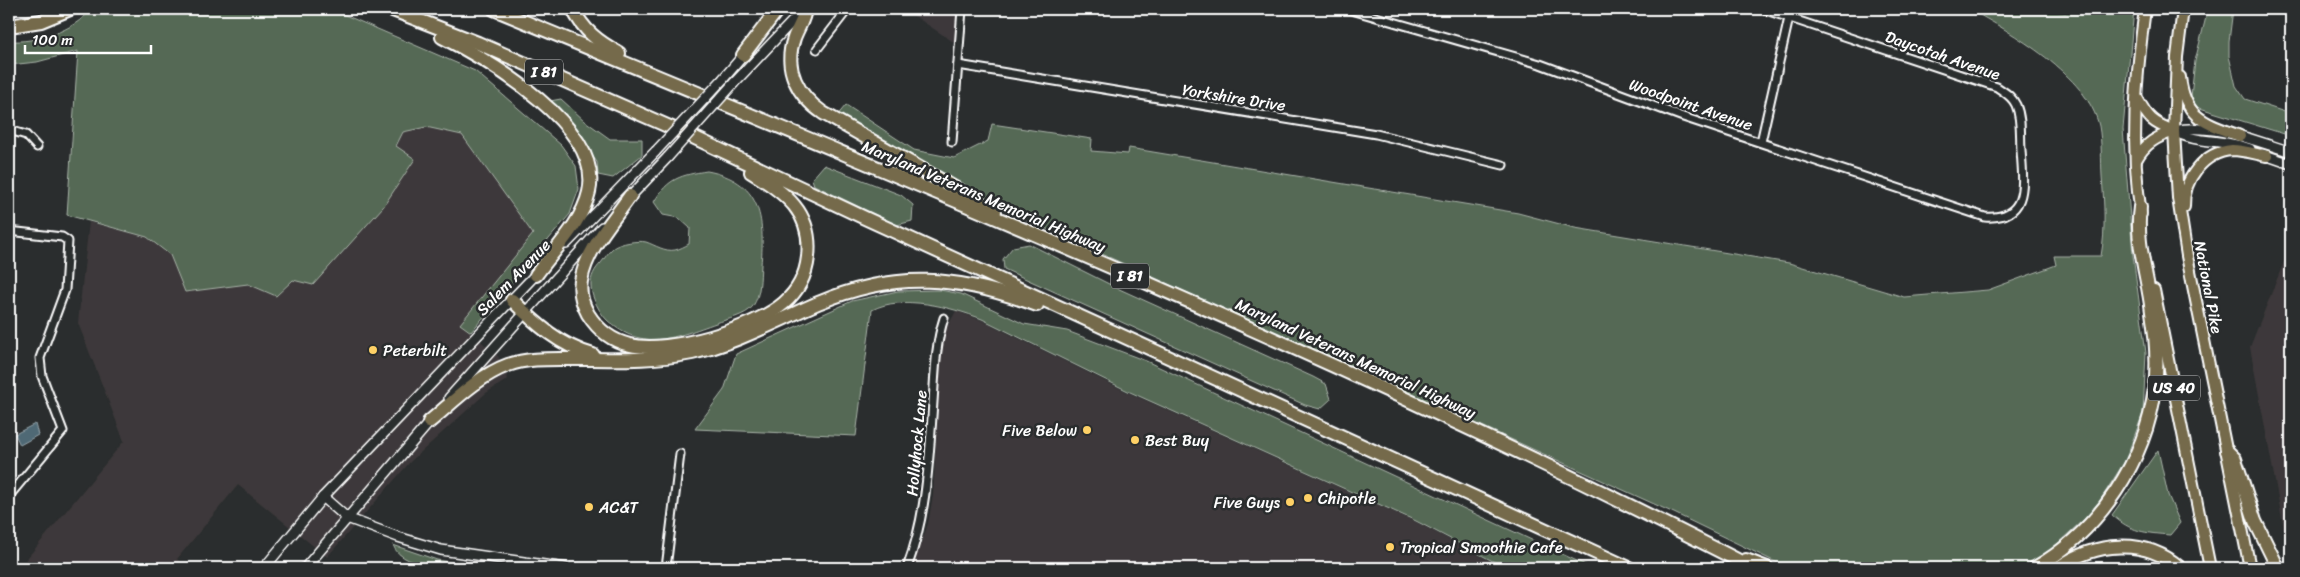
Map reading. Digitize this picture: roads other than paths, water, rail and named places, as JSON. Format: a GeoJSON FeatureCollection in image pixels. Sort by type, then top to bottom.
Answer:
{"type":"FeatureCollection","features":[{"type":"Feature","properties":{"kind":"highway"},"geometry":{"type":"LineString","coordinates":[[9,26],[41,21],[70,9]]}},
{"type":"Feature","properties":{"kind":"highway"},"geometry":{"type":"LineString","coordinates":[[388,9],[480,56],[511,76],[562,122],[583,151],[589,164],[590,178],[586,203],[580,216],[536,275]]}},
{"type":"Feature","properties":{"kind":"highway","name":"I 81"},"geometry":{"type":"LineString","coordinates":[[388,9],[478,43],[695,138],[867,220],[1629,568]]}},
{"type":"Feature","properties":{"kind":"highway","name":"Maryland Veterans Memorial Highway"},"geometry":{"type":"LineString","coordinates":[[494,9],[1259,331],[1567,474],[1753,568]]}},
{"type":"Feature","properties":{"kind":"highway"},"geometry":{"type":"LineString","coordinates":[[573,9],[584,28],[606,46],[692,91]]}},
{"type":"Feature","properties":{"kind":"highway"},"geometry":{"type":"LineString","coordinates":[[743,55],[778,9]]}},
{"type":"Feature","properties":{"kind":"highway"},"geometry":{"type":"LineString","coordinates":[[805,9],[804,20],[794,38],[791,65],[798,87],[813,106],[953,188],[1061,247]]}},
{"type":"Feature","properties":{"kind":"highway"},"geometry":{"type":"LineString","coordinates":[[630,196],[590,255],[581,284],[586,309],[599,329],[609,337],[630,345],[643,347],[688,342],[710,337],[754,321],[785,302],[802,281],[807,267],[809,237],[797,208],[788,197],[772,186],[695,138]]}},
{"type":"Feature","properties":{"kind":"highway"},"geometry":{"type":"LineString","coordinates":[[2036,568],[2075,539],[2107,503],[2133,461],[2150,413],[2155,387],[2155,336],[2137,226],[2140,207]]}},
{"type":"Feature","properties":{"kind":"highway"},"geometry":{"type":"LineString","coordinates":[[429,422],[482,380],[508,365],[536,359],[665,357],[711,348],[752,334],[845,292],[872,285],[923,280],[948,281],[995,291],[1144,346]]}},
{"type":"Feature","properties":{"kind":"highway"},"geometry":{"type":"LineString","coordinates":[[512,300],[557,340],[582,352],[604,359]]}},
{"type":"Feature","properties":{"kind":"highway"},"geometry":{"type":"LineString","coordinates":[[2227,451],[2235,459],[2255,521],[2278,568]]}},
{"type":"Feature","properties":{"kind":"highway"},"geometry":{"type":"LineString","coordinates":[[1699,540],[1767,568]]}},
{"type":"Feature","properties":{"kind":"highway"},"geometry":{"type":"LineString","coordinates":[[2058,568],[2072,558],[2110,546],[2146,549],[2161,555],[2180,568]]}},
{"type":"Feature","properties":{"kind":"main road","name":"Salem Avenue"},"geometry":{"type":"LineString","coordinates":[[264,568],[323,498],[656,151],[786,9]]}},
{"type":"Feature","properties":{"kind":"main road","name":"Salem Avenue"},"geometry":{"type":"LineString","coordinates":[[305,568],[525,313],[630,196],[805,9]]}},
{"type":"Feature","properties":{"kind":"main road","name":"US 40"},"geometry":{"type":"LineString","coordinates":[[2145,9],[2136,96],[2136,160],[2140,207],[2210,568]]}},
{"type":"Feature","properties":{"kind":"main road","name":"National Pike"},"geometry":{"type":"LineString","coordinates":[[2183,9],[2177,57],[2174,131],[2178,198],[2187,256],[2250,568]]}},
{"type":"Feature","properties":{"kind":"main road"},"geometry":{"type":"LineString","coordinates":[[2177,57],[2183,94],[2192,112],[2208,124],[2291,152]]}},
{"type":"Feature","properties":{"kind":"main road"},"geometry":{"type":"LineString","coordinates":[[2136,96],[2150,119],[2156,124],[2174,131],[2185,138],[2207,139],[2242,146],[2291,164]]}},
{"type":"Feature","properties":{"kind":"main road"},"geometry":{"type":"LineString","coordinates":[[2136,160],[2142,148],[2149,143],[2185,128],[2240,136]]}},
{"type":"Feature","properties":{"kind":"main road"},"geometry":{"type":"LineString","coordinates":[[2187,256],[2184,203],[2186,188],[2191,175],[2208,158],[2233,150],[2267,156]]}},
{"type":"Feature","properties":{"kind":"main road"},"geometry":{"type":"LineString","coordinates":[[323,498],[347,518],[398,537],[441,550],[566,568]]}},
{"type":"Feature","properties":{"kind":"street"},"geometry":{"type":"LineString","coordinates":[[817,49],[848,9]]}},
{"type":"Feature","properties":{"kind":"street"},"geometry":{"type":"LineString","coordinates":[[952,142],[962,9]]}},
{"type":"Feature","properties":{"kind":"street","name":"Woodpoint Avenue"},"geometry":{"type":"LineString","coordinates":[[1348,9],[1540,64],[1683,117],[1985,217],[1996,218],[2006,216],[2020,202]]}},
{"type":"Feature","properties":{"kind":"street","name":"Daycotah Avenue"},"geometry":{"type":"LineString","coordinates":[[1763,9],[1997,87],[2008,94],[2015,104],[2020,117],[2023,183],[2020,202]]}},
{"type":"Feature","properties":{"kind":"street"},"geometry":{"type":"LineString","coordinates":[[1761,142],[1792,9]]}},
{"type":"Feature","properties":{"kind":"street","name":"Yorkshire Drive"},"geometry":{"type":"LineString","coordinates":[[958,65],[1376,134],[1503,165]]}},
{"type":"Feature","properties":{"kind":"street"},"geometry":{"type":"LineString","coordinates":[[9,130],[26,135],[37,147]]}},
{"type":"Feature","properties":{"kind":"street"},"geometry":{"type":"LineString","coordinates":[[9,231],[62,238],[68,241],[65,290],[40,358],[42,376],[62,431],[9,496]]}},
{"type":"Feature","properties":{"kind":"street","name":"Hollyhock Lane"},"geometry":{"type":"LineString","coordinates":[[907,568],[915,547],[926,500],[936,350],[944,318]]}},
{"type":"Feature","properties":{"kind":"street"},"geometry":{"type":"LineString","coordinates":[[666,568],[680,454]]}},
{"type":"Feature","properties":{"kind":"water"},"geometry":{"type":"Polygon","coordinates":[[[35,424],[38,435],[20,445],[15,434],[35,424]]]}},
{"type":"Feature","properties":{"kind":"place","name":"Peterbilt"},"geometry":{"type":"Point","coordinates":[373,350]}},
{"type":"Feature","properties":{"kind":"place","name":"Five Below"},"geometry":{"type":"Point","coordinates":[1087,430]}},
{"type":"Feature","properties":{"kind":"place","name":"Best Buy"},"geometry":{"type":"Point","coordinates":[1135,440]}},
{"type":"Feature","properties":{"kind":"place","name":"Chipotle"},"geometry":{"type":"Point","coordinates":[1308,498]}},
{"type":"Feature","properties":{"kind":"place","name":"Five Guys"},"geometry":{"type":"Point","coordinates":[1290,502]}},
{"type":"Feature","properties":{"kind":"place","name":"AC&T"},"geometry":{"type":"Point","coordinates":[589,507]}},
{"type":"Feature","properties":{"kind":"place","name":"Tropical Smoothie Cafe"},"geometry":{"type":"Point","coordinates":[1390,547]}}]}
